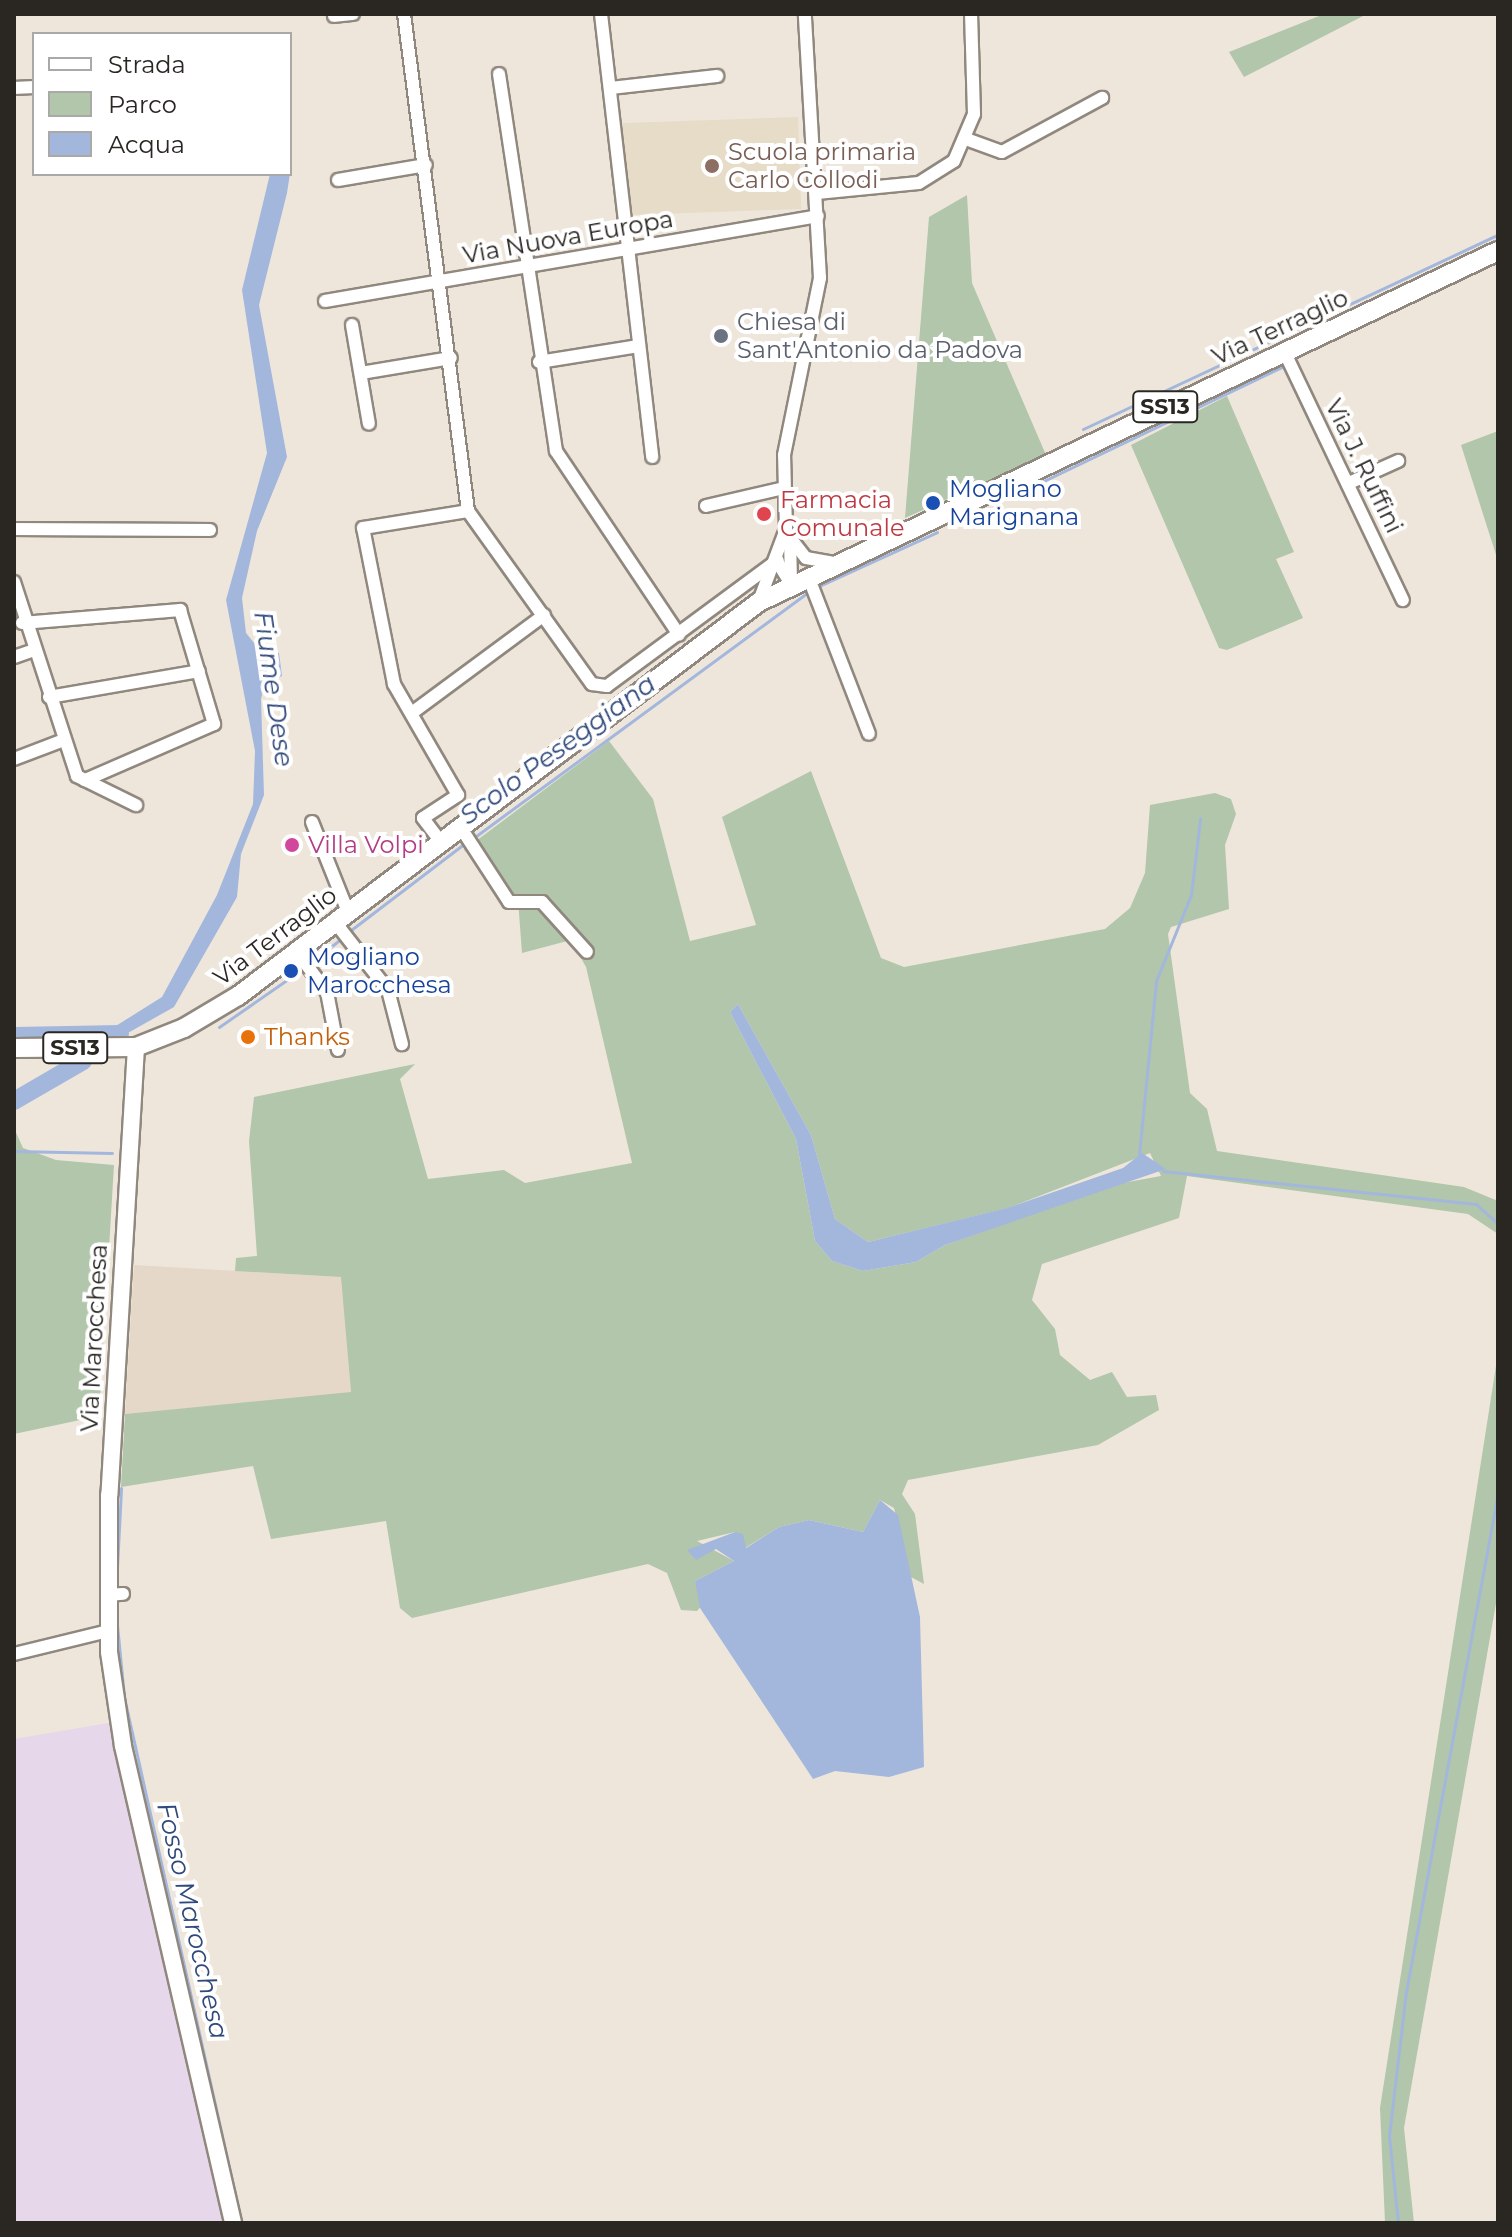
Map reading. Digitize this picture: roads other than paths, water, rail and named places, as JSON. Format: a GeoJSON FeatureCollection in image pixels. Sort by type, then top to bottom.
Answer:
{"type":"FeatureCollection","features":[{"type":"Feature","properties":{"kind":"main road","name":"Via Terraglio"},"geometry":{"type":"LineString","coordinates":[[14,1048],[136,1047],[204,1018],[304,961],[438,838],[466,836],[759,602],[806,584],[833,563],[1498,251]]}},
{"type":"Feature","properties":{"kind":"street"},"geometry":{"type":"LineString","coordinates":[[334,16],[353,14]]}},
{"type":"Feature","properties":{"kind":"street"},"geometry":{"type":"LineString","coordinates":[[404,14],[442,281],[468,511],[592,684],[607,686],[778,560]]}},
{"type":"Feature","properties":{"kind":"street"},"geometry":{"type":"LineString","coordinates":[[601,14],[652,457]]}},
{"type":"Feature","properties":{"kind":"street"},"geometry":{"type":"LineString","coordinates":[[805,14],[820,278],[784,455],[784,488],[788,533],[869,734]]}},
{"type":"Feature","properties":{"kind":"street"},"geometry":{"type":"LineString","coordinates":[[817,193],[919,183],[954,161],[966,139],[975,87],[971,14]]}},
{"type":"Feature","properties":{"kind":"street"},"geometry":{"type":"LineString","coordinates":[[499,74],[539,362],[564,467],[679,635]]}},
{"type":"Feature","properties":{"kind":"street"},"geometry":{"type":"LineString","coordinates":[[610,88],[717,76]]}},
{"type":"Feature","properties":{"kind":"street"},"geometry":{"type":"LineString","coordinates":[[966,139],[1002,152],[1102,98]]}},
{"type":"Feature","properties":{"kind":"street"},"geometry":{"type":"LineString","coordinates":[[338,180],[426,165]]}},
{"type":"Feature","properties":{"kind":"street","name":"Via Nuova Europa"},"geometry":{"type":"LineString","coordinates":[[325,301],[818,216]]}},
{"type":"Feature","properties":{"kind":"street"},"geometry":{"type":"LineString","coordinates":[[352,325],[369,424]]}},
{"type":"Feature","properties":{"kind":"street"},"geometry":{"type":"LineString","coordinates":[[539,362],[639,346]]}},
{"type":"Feature","properties":{"kind":"street","name":"Via J. Ruffini"},"geometry":{"type":"LineString","coordinates":[[1284,351],[1403,600]]}},
{"type":"Feature","properties":{"kind":"street"},"geometry":{"type":"LineString","coordinates":[[361,373],[451,358]]}},
{"type":"Feature","properties":{"kind":"street"},"geometry":{"type":"LineString","coordinates":[[1349,483],[1398,461]]}},
{"type":"Feature","properties":{"kind":"street"},"geometry":{"type":"LineString","coordinates":[[706,506],[784,488]]}},
{"type":"Feature","properties":{"kind":"street"},"geometry":{"type":"LineString","coordinates":[[438,838],[423,818],[458,795],[413,712],[394,684],[363,528],[468,511]]}},
{"type":"Feature","properties":{"kind":"street"},"geometry":{"type":"LineString","coordinates":[[14,529],[210,530]]}},
{"type":"Feature","properties":{"kind":"street"},"geometry":{"type":"LineString","coordinates":[[788,533],[806,558],[833,563]]}},
{"type":"Feature","properties":{"kind":"street"},"geometry":{"type":"LineString","coordinates":[[759,602],[788,533]]}},
{"type":"Feature","properties":{"kind":"street"},"geometry":{"type":"LineString","coordinates":[[778,560],[806,584]]}},
{"type":"Feature","properties":{"kind":"street"},"geometry":{"type":"LineString","coordinates":[[14,582],[31,651],[64,740],[85,780],[136,805]]}},
{"type":"Feature","properties":{"kind":"street"},"geometry":{"type":"LineString","coordinates":[[22,623],[180,610],[214,724],[85,780]]}},
{"type":"Feature","properties":{"kind":"street"},"geometry":{"type":"LineString","coordinates":[[413,712],[544,615]]}},
{"type":"Feature","properties":{"kind":"street"},"geometry":{"type":"LineString","coordinates":[[14,657],[31,651]]}},
{"type":"Feature","properties":{"kind":"street"},"geometry":{"type":"LineString","coordinates":[[49,697],[199,671]]}},
{"type":"Feature","properties":{"kind":"street"},"geometry":{"type":"LineString","coordinates":[[14,759],[64,740]]}},
{"type":"Feature","properties":{"kind":"street"},"geometry":{"type":"LineString","coordinates":[[312,822],[343,926],[388,990],[402,1044]]}},
{"type":"Feature","properties":{"kind":"street"},"geometry":{"type":"LineString","coordinates":[[466,836],[509,902],[542,902],[587,952]]}},
{"type":"Feature","properties":{"kind":"street"},"geometry":{"type":"LineString","coordinates":[[304,961],[327,992],[338,1050]]}},
{"type":"Feature","properties":{"kind":"street","name":"Via Marocchesa"},"geometry":{"type":"LineString","coordinates":[[136,1047],[115,1594],[108,1631],[123,1746],[233,2223]]}},
{"type":"Feature","properties":{"kind":"street"},"geometry":{"type":"LineString","coordinates":[[14,1654],[108,1631]]}},
{"type":"Feature","properties":{"kind":"water"},"geometry":{"type":"Polygon","coordinates":[[[270,176],[290,176],[259,305],[287,457],[257,531],[242,598],[246,633],[259,649],[279,653],[282,676],[264,686],[261,699],[264,795],[241,854],[237,897],[174,1007],[119,1038],[95,1039],[162,997],[217,895],[253,804],[255,751],[226,600],[267,453],[242,290],[270,176]]]}},
{"type":"Feature","properties":{"kind":"water"},"geometry":{"type":"Polygon","coordinates":[[[738,1004],[811,1135],[835,1219],[868,1242],[1007,1208],[1123,1168],[1142,1153],[1166,1169],[945,1245],[916,1262],[863,1271],[832,1261],[815,1241],[796,1139],[730,1012],[738,1004]]]}},
{"type":"Feature","properties":{"kind":"water"},"geometry":{"type":"Polygon","coordinates":[[[880,1500],[898,1515],[920,1617],[924,1767],[889,1777],[835,1771],[813,1779],[700,1608],[695,1581],[734,1561],[716,1549],[696,1560],[687,1550],[735,1532],[743,1534],[746,1548],[779,1527],[809,1520],[863,1532],[880,1500]]]}},
{"type":"Feature","properties":{"kind":"waterway","name":"Scolo Peseggiana"},"geometry":{"type":"LineString","coordinates":[[1083,429],[1498,235]]}},
{"type":"Feature","properties":{"kind":"waterway","name":"Scolo Peseggiana"},"geometry":{"type":"LineString","coordinates":[[1006,499],[1283,366]]}},
{"type":"Feature","properties":{"kind":"waterway","name":"Scolo Peseggiana"},"geometry":{"type":"LineString","coordinates":[[817,587],[937,532]]}},
{"type":"Feature","properties":{"kind":"waterway","name":"Scolo Peseggiana"},"geometry":{"type":"LineString","coordinates":[[472,839],[811,590]]}},
{"type":"Feature","properties":{"kind":"waterway"},"geometry":{"type":"LineString","coordinates":[[1139,1155],[1156,981],[1191,895],[1200,819]]}},
{"type":"Feature","properties":{"kind":"waterway","name":"Scolo Peseggiana"},"geometry":{"type":"LineString","coordinates":[[347,933],[465,843]]}},
{"type":"Feature","properties":{"kind":"waterway","name":"Scolo Peseggiana"},"geometry":{"type":"LineString","coordinates":[[310,963],[342,938]]}},
{"type":"Feature","properties":{"kind":"waterway","name":"Scolo Peseggiana"},"geometry":{"type":"LineString","coordinates":[[219,1027],[304,968]]}},
{"type":"Feature","properties":{"kind":"waterway","name":"Fiume Dese"},"geometry":{"type":"LineString","coordinates":[[14,1036],[120,1034]]}},
{"type":"Feature","properties":{"kind":"waterway","name":"Fiume Dese"},"geometry":{"type":"LineString","coordinates":[[14,1101],[83,1061]]}},
{"type":"Feature","properties":{"kind":"waterway","name":"Scolo Peseggiana"},"geometry":{"type":"LineString","coordinates":[[14,1151],[112,1153]]}},
{"type":"Feature","properties":{"kind":"waterway"},"geometry":{"type":"LineString","coordinates":[[1163,1171],[1476,1204],[1498,1224]]}},
{"type":"Feature","properties":{"kind":"waterway","name":"Fosso Marocchesa"},"geometry":{"type":"LineString","coordinates":[[117,1568],[121,1488]]}},
{"type":"Feature","properties":{"kind":"waterway"},"geometry":{"type":"LineString","coordinates":[[1398,2223],[1389,2136],[1406,1992],[1498,1492]]}},
{"type":"Feature","properties":{"kind":"waterway","name":"Fosso Marocchesa"},"geometry":{"type":"LineString","coordinates":[[117,1625],[124,1697],[239,2212]]}},
{"type":"Feature","properties":{"kind":"place","name":"Scuola primaria Carlo Collodi"},"geometry":{"type":"Point","coordinates":[712,166]}},
{"type":"Feature","properties":{"kind":"place","name":"Chiesa di Sant'Antonio da Padova"},"geometry":{"type":"Point","coordinates":[721,336]}},
{"type":"Feature","properties":{"kind":"place","name":"Mogliano Marignana"},"geometry":{"type":"Point","coordinates":[933,503]}},
{"type":"Feature","properties":{"kind":"place","name":"Farmacia Comunale"},"geometry":{"type":"Point","coordinates":[764,514]}},
{"type":"Feature","properties":{"kind":"place","name":"Villa Volpi"},"geometry":{"type":"Point","coordinates":[292,845]}},
{"type":"Feature","properties":{"kind":"place","name":"Mogliano Marocchesa"},"geometry":{"type":"Point","coordinates":[291,971]}},
{"type":"Feature","properties":{"kind":"place","name":"Thanks"},"geometry":{"type":"Point","coordinates":[248,1037]}}]}
